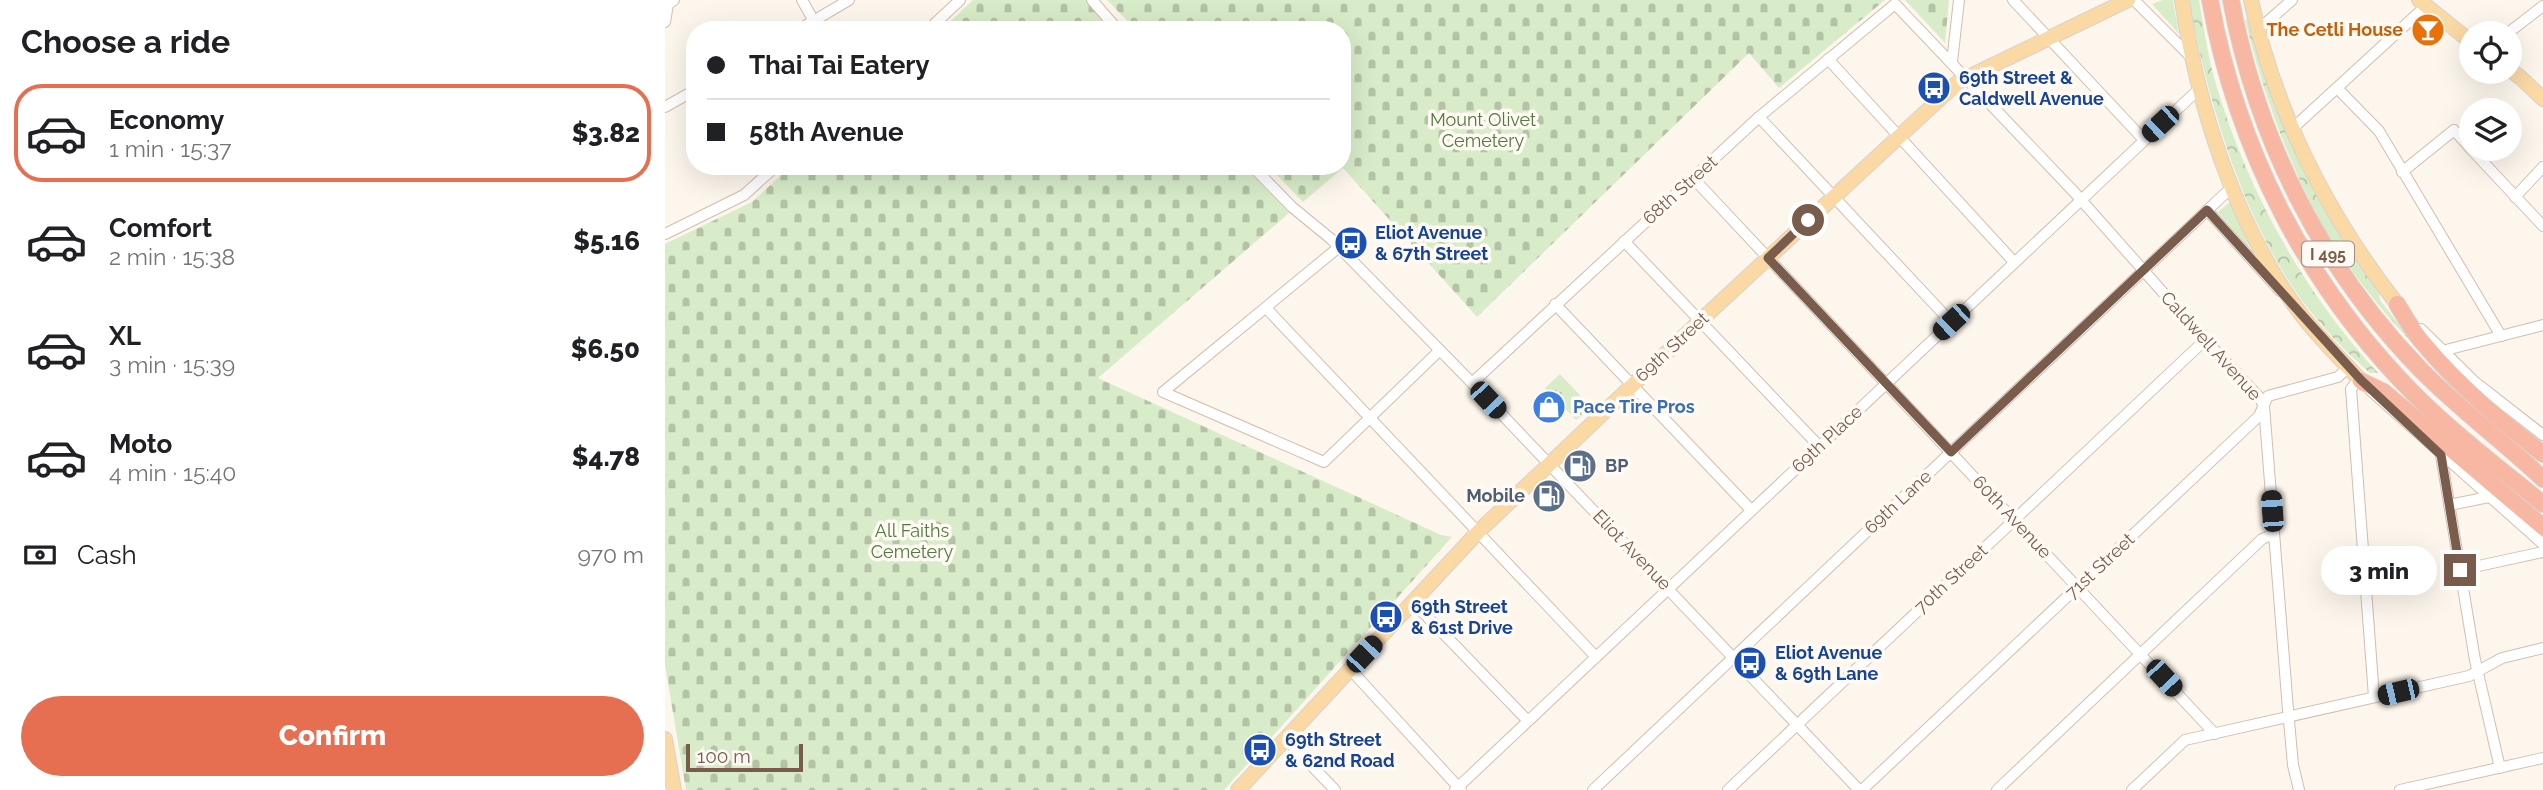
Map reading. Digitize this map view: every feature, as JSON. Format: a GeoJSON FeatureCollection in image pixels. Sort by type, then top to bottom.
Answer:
{"type":"FeatureCollection","features":[{"type":"Feature","properties":{"kind":"highway","name":"I 495"},"geometry":{"type":"LineString","coordinates":[[2210,0],[2228,79],[2246,134],[2281,213],[2324,286],[2357,331],[2415,395],[2456,433],[2543,504]]}},
{"type":"Feature","properties":{"kind":"highway","name":"I 495"},"geometry":{"type":"LineString","coordinates":[[2231,0],[2242,50],[2268,131],[2302,209],[2330,258],[2363,304],[2413,362],[2460,407],[2543,478]]}},
{"type":"Feature","properties":{"kind":"highway"},"geometry":{"type":"LineString","coordinates":[[2397,304],[2422,342],[2449,372],[2482,404],[2543,454]]}},
{"type":"Feature","properties":{"kind":"highway"},"geometry":{"type":"LineString","coordinates":[[2356,375],[2384,392],[2543,527]]}},
{"type":"Feature","properties":{"kind":"highway"},"geometry":{"type":"LineString","coordinates":[[2515,453],[2543,470]]}},
{"type":"Feature","properties":{"kind":"main road","name":"69th Street"},"geometry":{"type":"LineString","coordinates":[[1238,790],[1478,532],[1833,197],[1964,79],[2128,0]]}},
{"type":"Feature","properties":{"kind":"main road"},"geometry":{"type":"LineString","coordinates":[[2182,0],[2200,88],[2233,186],[2269,263],[2300,313],[2356,375]]}},
{"type":"Feature","properties":{"kind":"main road"},"geometry":{"type":"LineString","coordinates":[[2251,0],[2272,76],[2292,129],[2314,175],[2365,261],[2397,304]]}},
{"type":"Feature","properties":{"kind":"main road"},"geometry":{"type":"LineString","coordinates":[[2422,3],[2459,32]]}},
{"type":"Feature","properties":{"kind":"main road"},"geometry":{"type":"LineString","coordinates":[[2522,79],[2543,99]]}},
{"type":"Feature","properties":{"kind":"main road"},"geometry":{"type":"LineString","coordinates":[[665,739],[674,790]]}},
{"type":"Feature","properties":{"kind":"street"},"geometry":{"type":"LineString","coordinates":[[801,0],[814,21]]}},
{"type":"Feature","properties":{"kind":"street"},"geometry":{"type":"LineString","coordinates":[[821,21],[849,0]]}},
{"type":"Feature","properties":{"kind":"street"},"geometry":{"type":"LineString","coordinates":[[938,21],[960,0]]}},
{"type":"Feature","properties":{"kind":"street"},"geometry":{"type":"LineString","coordinates":[[1092,0],[1110,21]]}},
{"type":"Feature","properties":{"kind":"street"},"geometry":{"type":"LineString","coordinates":[[1952,62],[1959,0]]}},
{"type":"Feature","properties":{"kind":"street"},"geometry":{"type":"LineString","coordinates":[[2013,0],[2144,140]]}},
{"type":"Feature","properties":{"kind":"street"},"geometry":{"type":"LineString","coordinates":[[2134,0],[2193,59]]}},
{"type":"Feature","properties":{"kind":"street"},"geometry":{"type":"LineString","coordinates":[[2258,30],[2292,0]]}},
{"type":"Feature","properties":{"kind":"street"},"geometry":{"type":"LineString","coordinates":[[665,22],[670,1]]}},
{"type":"Feature","properties":{"kind":"street"},"geometry":{"type":"LineString","coordinates":[[2292,129],[2422,3]]}},
{"type":"Feature","properties":{"kind":"street","name":"Caldwell Avenue"},"geometry":{"type":"LineString","coordinates":[[1895,4],[2080,200],[2259,397],[2264,406],[2293,765],[2299,790]]}},
{"type":"Feature","properties":{"kind":"street","name":"68th Street"},"geometry":{"type":"LineString","coordinates":[[1472,383],[1759,117],[1895,4]]}},
{"type":"Feature","properties":{"kind":"street"},"geometry":{"type":"LineString","coordinates":[[2522,22],[2543,6]]}},
{"type":"Feature","properties":{"kind":"street"},"geometry":{"type":"LineString","coordinates":[[1828,60],[2014,262]]}},
{"type":"Feature","properties":{"kind":"street","name":"69th Place"},"geometry":{"type":"LineString","coordinates":[[1458,789],[2200,88]]}},
{"type":"Feature","properties":{"kind":"street"},"geometry":{"type":"LineString","coordinates":[[2337,88],[2379,131],[2501,336]]}},
{"type":"Feature","properties":{"kind":"street"},"geometry":{"type":"LineString","coordinates":[[665,107],[686,95]]}},
{"type":"Feature","properties":{"kind":"street"},"geometry":{"type":"LineString","coordinates":[[1759,117],[1951,322]]}},
{"type":"Feature","properties":{"kind":"street"},"geometry":{"type":"LineString","coordinates":[[2402,172],[2454,130],[2459,136]]}},
{"type":"Feature","properties":{"kind":"street"},"geometry":{"type":"LineString","coordinates":[[2482,161],[2543,226]]}},
{"type":"Feature","properties":{"kind":"street"},"geometry":{"type":"LineString","coordinates":[[2515,197],[2543,167]]}},
{"type":"Feature","properties":{"kind":"street"},"geometry":{"type":"LineString","coordinates":[[665,234],[744,195],[766,175]]}},
{"type":"Feature","properties":{"kind":"street","name":"Eliot Avenue"},"geometry":{"type":"LineString","coordinates":[[1261,175],[1292,207],[1339,247],[1472,383],[1861,790]]}},
{"type":"Feature","properties":{"kind":"street","name":"60th Avenue"},"geometry":{"type":"LineString","coordinates":[[1693,178],[2215,734]]}},
{"type":"Feature","properties":{"kind":"street","name":"69th Lane"},"geometry":{"type":"LineString","coordinates":[[1593,790],[2233,186]]}},
{"type":"Feature","properties":{"kind":"street"},"geometry":{"type":"LineString","coordinates":[[2207,210],[2300,313]]}},
{"type":"Feature","properties":{"kind":"street"},"geometry":{"type":"LineString","coordinates":[[1624,241],[1819,446]]}},
{"type":"Feature","properties":{"kind":"street"},"geometry":{"type":"LineString","coordinates":[[1339,247],[1163,392],[1324,462],[1439,351]]}},
{"type":"Feature","properties":{"kind":"street"},"geometry":{"type":"LineString","coordinates":[[1555,304],[1751,510]]}},
{"type":"Feature","properties":{"kind":"street"},"geometry":{"type":"LineString","coordinates":[[2397,304],[2475,382],[2543,435]]}},
{"type":"Feature","properties":{"kind":"street"},"geometry":{"type":"LineString","coordinates":[[1266,308],[1596,657]]}},
{"type":"Feature","properties":{"kind":"street"},"geometry":{"type":"LineString","coordinates":[[2442,351],[2543,325]]}},
{"type":"Feature","properties":{"kind":"street","name":"70th Street"},"geometry":{"type":"LineString","coordinates":[[1728,790],[2205,340]]}},
{"type":"Feature","properties":{"kind":"street"},"geometry":{"type":"LineString","coordinates":[[2374,697],[2351,389],[2356,375],[2441,455],[2543,544]]}},
{"type":"Feature","properties":{"kind":"street","name":"71st Street"},"geometry":{"type":"LineString","coordinates":[[1861,790],[2259,416],[2268,396],[2338,377],[2356,375]]}},
{"type":"Feature","properties":{"kind":"street"},"geometry":{"type":"LineString","coordinates":[[2441,455],[2478,671],[2500,768]]}},
{"type":"Feature","properties":{"kind":"street"},"geometry":{"type":"LineString","coordinates":[[2449,505],[2489,497]]}},
{"type":"Feature","properties":{"kind":"street"},"geometry":{"type":"LineString","coordinates":[[1997,790],[2263,539],[2274,534]]}},
{"type":"Feature","properties":{"kind":"street"},"geometry":{"type":"LineString","coordinates":[[2460,570],[2543,552]]}},
{"type":"Feature","properties":{"kind":"street"},"geometry":{"type":"LineString","coordinates":[[1412,601],[1528,721]]}},
{"type":"Feature","properties":{"kind":"street"},"geometry":{"type":"LineString","coordinates":[[2132,790],[2185,740],[2469,676],[2502,658],[2543,648]]}},
{"type":"Feature","properties":{"kind":"street"},"geometry":{"type":"LineString","coordinates":[[1350,669],[1458,789]]}},
{"type":"Feature","properties":{"kind":"street"},"geometry":{"type":"LineString","coordinates":[[1286,738],[1335,790]]}},
{"type":"Feature","properties":{"kind":"street"},"geometry":{"type":"LineString","coordinates":[[2400,790],[2543,758]]}},
{"type":"Feature","properties":{"kind":"green space"},"geometry":{"type":"Polygon","coordinates":[[[973,0],[1085,0],[1102,21],[951,21],[973,0]]]}},
{"type":"Feature","properties":{"kind":"green space","name":"Mount Olivet Cemetery"},"geometry":{"type":"Polygon","coordinates":[[[1107,0],[1885,0],[1779,88],[1749,53],[1477,317],[1349,175],[1351,21],[1127,21],[1107,0]]]}},
{"type":"Feature","properties":{"kind":"green space"},"geometry":{"type":"Polygon","coordinates":[[[1905,0],[1949,0],[1945,43],[1905,0]]]}},
{"type":"Feature","properties":{"kind":"green space"},"geometry":{"type":"Polygon","coordinates":[[[2173,0],[2179,34],[2152,4],[2173,0]]]}},
{"type":"Feature","properties":{"kind":"green space"},"geometry":{"type":"Polygon","coordinates":[[[2189,0],[2199,0],[2213,74],[2226,115],[2258,195],[2300,270],[2324,306],[2378,373],[2370,373],[2327,331],[2295,291],[2273,254],[2235,171],[2220,127],[2189,0]]]}},
{"type":"Feature","properties":{"kind":"green space"},"geometry":{"type":"Polygon","coordinates":[[[2249,18],[2321,200],[2379,294],[2380,300],[2421,353],[2360,282],[2316,213],[2287,150],[2264,86],[2245,20],[2249,18]]]}},
{"type":"Feature","properties":{"kind":"green space","name":"All Faiths Cemetery"},"geometry":{"type":"Polygon","coordinates":[[[781,175],[1253,175],[1289,213],[1098,378],[1441,535],[1452,537],[1224,790],[686,790],[665,665],[665,244],[752,202],[781,175]]]}},
{"type":"Feature","properties":{"kind":"green space","name":"Mount Olivet Cemetery"},"geometry":{"type":"Polygon","coordinates":[[[1277,175],[1335,175],[1303,202],[1277,175]]]}},
{"type":"Feature","properties":{"kind":"green space"},"geometry":{"type":"Polygon","coordinates":[[[2230,202],[2250,249],[2218,212],[2230,202]]]}},
{"type":"Feature","properties":{"kind":"green space"},"geometry":{"type":"Polygon","coordinates":[[[1560,374],[1591,407],[1576,420],[1545,388],[1560,374]]]}},
{"type":"Feature","properties":{"kind":"place","name":"The Cetli House"},"geometry":{"type":"Point","coordinates":[2428,30]}},
{"type":"Feature","properties":{"kind":"place","name":"69th Street & Caldwell Avenue"},"geometry":{"type":"Point","coordinates":[1934,88]}},
{"type":"Feature","properties":{"kind":"place","name":"Eliot Avenue & 67th Street"},"geometry":{"type":"Point","coordinates":[1351,243]}},
{"type":"Feature","properties":{"kind":"place","name":"Pace Tire Pros"},"geometry":{"type":"Point","coordinates":[1549,407]}},
{"type":"Feature","properties":{"kind":"place","name":"BP"},"geometry":{"type":"Point","coordinates":[1580,466]}},
{"type":"Feature","properties":{"kind":"place","name":"Mobile"},"geometry":{"type":"Point","coordinates":[1549,496]}},
{"type":"Feature","properties":{"kind":"place","name":"69th Street & 61st Drive"},"geometry":{"type":"Point","coordinates":[1386,617]}},
{"type":"Feature","properties":{"kind":"place","name":"Eliot Avenue & 69th Lane"},"geometry":{"type":"Point","coordinates":[1750,663]}},
{"type":"Feature","properties":{"kind":"place","name":"69th Street & 62nd Road"},"geometry":{"type":"Point","coordinates":[1260,750]}},
{"type":"Feature","properties":{"kind":"route"},"geometry":{"type":"LineString","coordinates":[[1808,220],[1768,258],[1951,452],[2207,210],[2377,397],[2441,455],[2460,570]]}}]}
